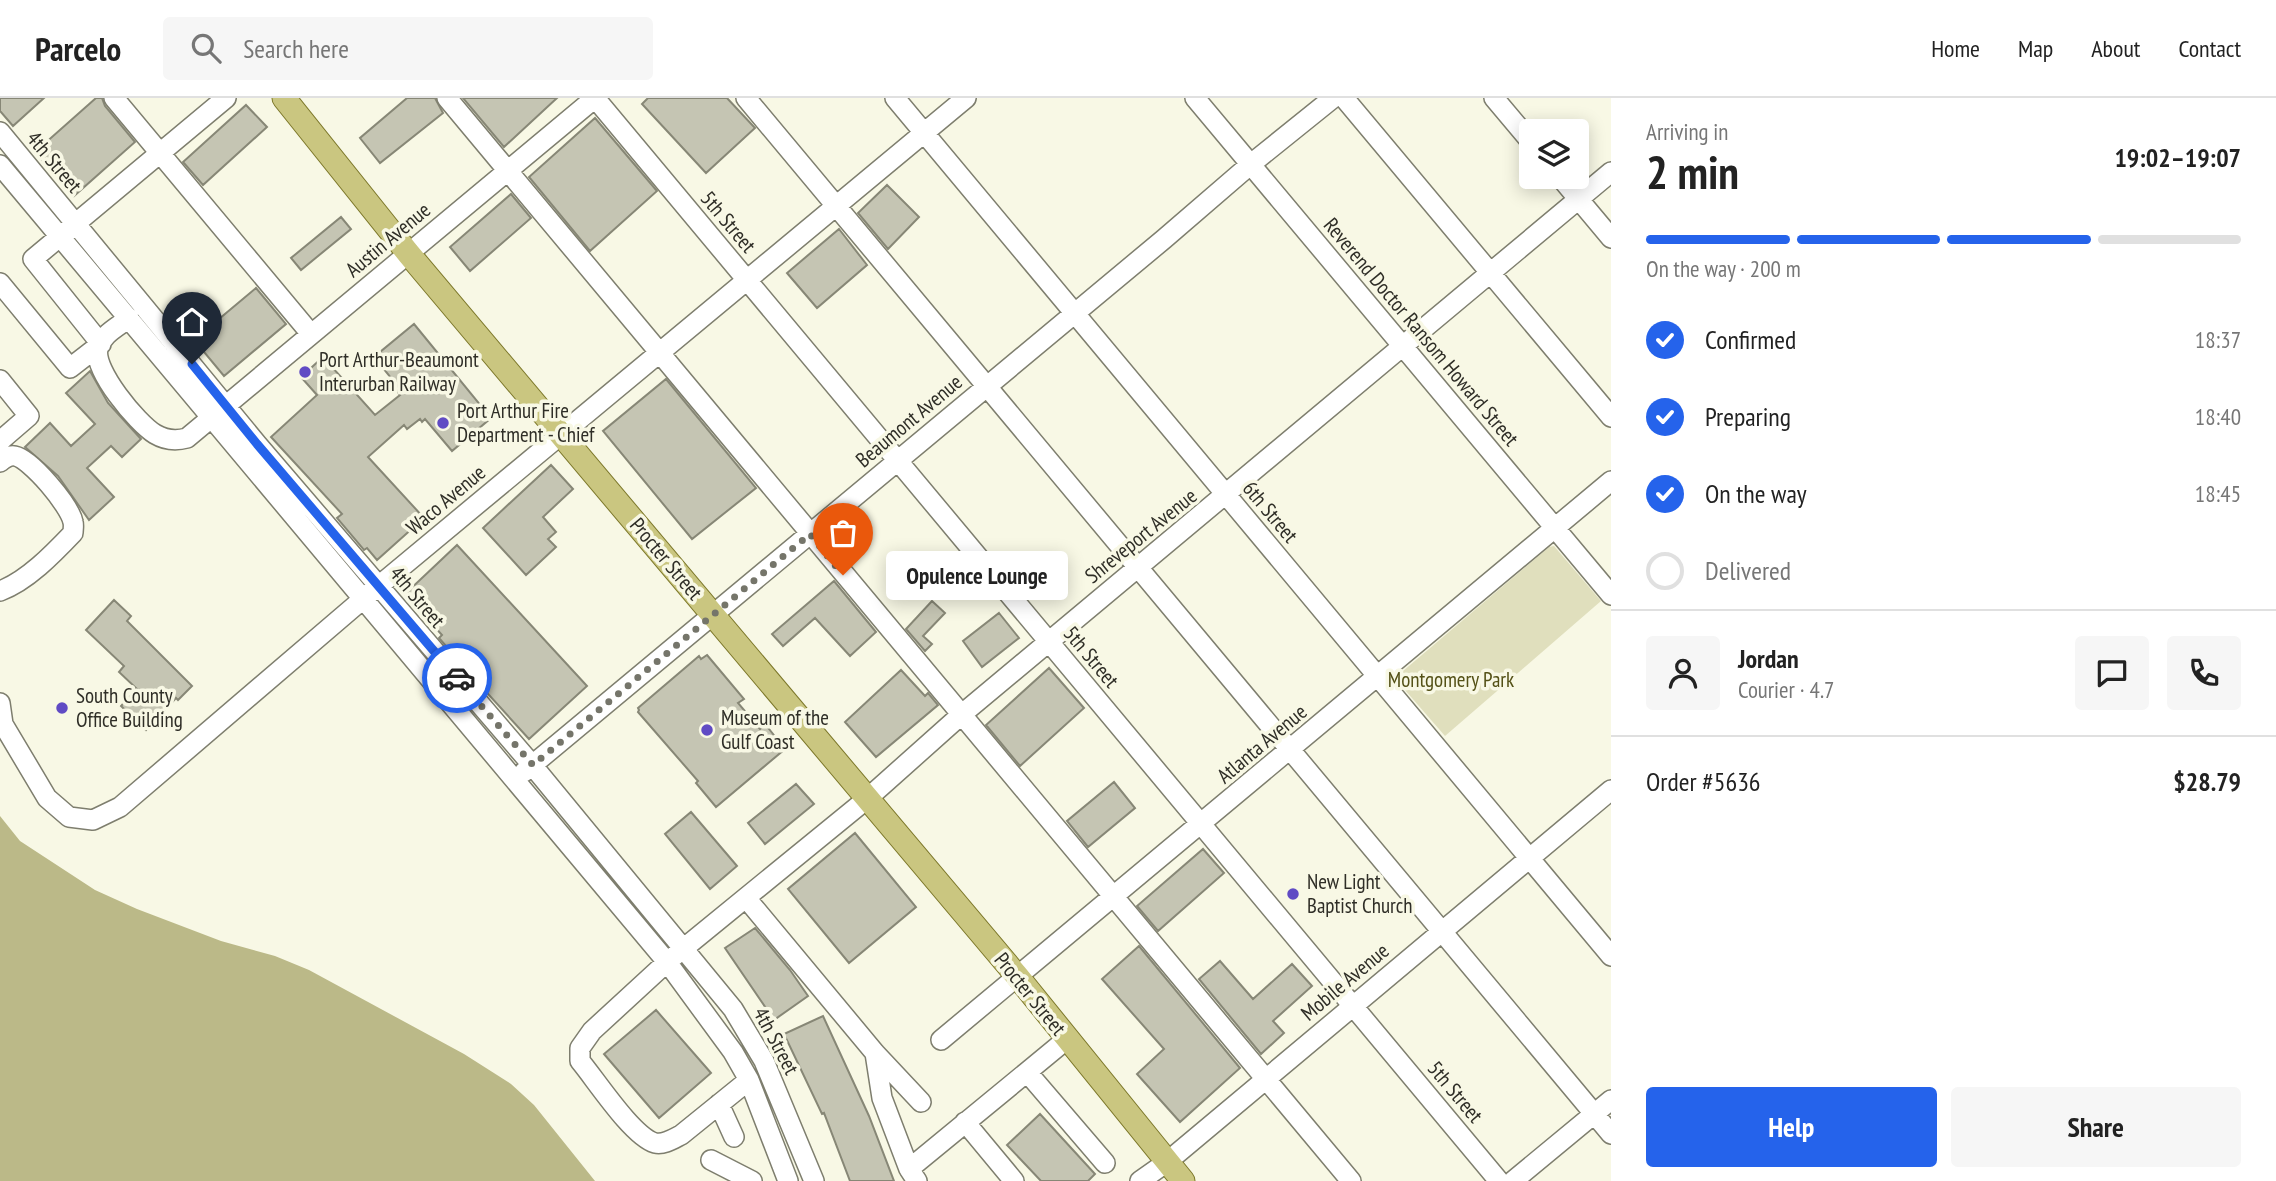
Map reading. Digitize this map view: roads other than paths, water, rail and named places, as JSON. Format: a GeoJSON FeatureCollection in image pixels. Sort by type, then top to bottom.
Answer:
{"type":"FeatureCollection","features":[{"type":"Feature","properties":{"kind":"main road","name":"Procter Street"},"geometry":{"type":"LineString","coordinates":[[284,98],[408,253],[1017,976],[1183,1181]]}},
{"type":"Feature","properties":{"kind":"street"},"geometry":{"type":"LineString","coordinates":[[114,98],[312,334]]}},
{"type":"Feature","properties":{"kind":"street"},"geometry":{"type":"LineString","coordinates":[[100,344],[33,259],[226,98]]}},
{"type":"Feature","properties":{"kind":"street"},"geometry":{"type":"LineString","coordinates":[[447,98],[1351,1181]]}},
{"type":"Feature","properties":{"kind":"street","name":"Austin Avenue"},"geometry":{"type":"LineString","coordinates":[[100,344],[98,358],[103,372],[123,401],[154,433],[177,440],[187,438],[595,98]]}},
{"type":"Feature","properties":{"kind":"street","name":"5th Street"},"geometry":{"type":"LineString","coordinates":[[595,98],[1499,1181]]}},
{"type":"Feature","properties":{"kind":"street"},"geometry":{"type":"LineString","coordinates":[[746,98],[1611,1134]]}},
{"type":"Feature","properties":{"kind":"street","name":"6th Street"},"geometry":{"type":"LineString","coordinates":[[895,98],[1611,956]]}},
{"type":"Feature","properties":{"kind":"street","name":"Waco Avenue"},"geometry":{"type":"LineString","coordinates":[[0,704],[3,724],[47,798],[69,817],[93,820],[120,807],[370,593],[966,98]]}},
{"type":"Feature","properties":{"kind":"street","name":"Reverend Doctor Ransom Howard Street"},"geometry":{"type":"LineString","coordinates":[[1195,98],[1611,595]]}},
{"type":"Feature","properties":{"kind":"street","name":"Beaumont Avenue"},"geometry":{"type":"LineString","coordinates":[[515,780],[1333,98]]}},
{"type":"Feature","properties":{"kind":"street"},"geometry":{"type":"LineString","coordinates":[[1344,98],[1611,417]]}},
{"type":"Feature","properties":{"kind":"street"},"geometry":{"type":"LineString","coordinates":[[1494,98],[1519,128]]}},
{"type":"Feature","properties":{"kind":"street","name":"4th Street"},"geometry":{"type":"LineString","coordinates":[[0,132],[76,224],[218,411],[370,593],[515,780],[667,962],[733,1052],[749,1080],[785,1180]]}},
{"type":"Feature","properties":{"kind":"street","name":"4th Street"},"geometry":{"type":"LineString","coordinates":[[0,165],[129,318],[218,411]]}},
{"type":"Feature","properties":{"kind":"street","name":"Shreveport Avenue"},"geometry":{"type":"LineString","coordinates":[[719,1104],[669,1142],[655,1143],[631,1126],[580,1061],[580,1048],[592,1031],[667,962],[868,798],[961,715],[1611,172]]}},
{"type":"Feature","properties":{"kind":"street"},"geometry":{"type":"LineString","coordinates":[[1570,189],[1611,238]]}},
{"type":"Feature","properties":{"kind":"street"},"geometry":{"type":"LineString","coordinates":[[0,283],[70,368],[100,344],[105,335],[129,318]]}},
{"type":"Feature","properties":{"kind":"street"},"geometry":{"type":"LineString","coordinates":[[0,380],[29,416],[0,441]]}},
{"type":"Feature","properties":{"kind":"street"},"geometry":{"type":"LineString","coordinates":[[0,462],[8,456],[17,456],[27,462],[62,499],[74,522],[73,533],[56,550],[30,572],[0,591]]}},
{"type":"Feature","properties":{"kind":"street","name":"Atlanta Avenue"},"geometry":{"type":"LineString","coordinates":[[941,1040],[1611,481]]}},
{"type":"Feature","properties":{"kind":"street","name":"4th Street"},"geometry":{"type":"LineString","coordinates":[[370,593],[533,765],[733,1009],[764,1061],[811,1175]]}},
{"type":"Feature","properties":{"kind":"street","name":"Mobile Avenue"},"geometry":{"type":"LineString","coordinates":[[1140,1181],[1167,1162],[1611,790]]}},
{"type":"Feature","properties":{"kind":"street"},"geometry":{"type":"LineString","coordinates":[[746,898],[875,1053],[921,1102]]}},
{"type":"Feature","properties":{"kind":"street"},"geometry":{"type":"LineString","coordinates":[[875,1053],[882,1098],[913,1175],[965,1122],[1067,1039]]}},
{"type":"Feature","properties":{"kind":"street"},"geometry":{"type":"LineString","coordinates":[[1027,1072],[1105,1163]]}},
{"type":"Feature","properties":{"kind":"street"},"geometry":{"type":"LineString","coordinates":[[734,1137],[719,1104],[749,1080]]}},
{"type":"Feature","properties":{"kind":"street"},"geometry":{"type":"LineString","coordinates":[[1513,1181],[1611,1100]]}},
{"type":"Feature","properties":{"kind":"street"},"geometry":{"type":"LineString","coordinates":[[965,1122],[1014,1181]]}},
{"type":"Feature","properties":{"kind":"street"},"geometry":{"type":"LineString","coordinates":[[711,1160],[752,1181]]}},
{"type":"Feature","properties":{"kind":"street"},"geometry":{"type":"LineString","coordinates":[[785,1180],[811,1175]]}},
{"type":"Feature","properties":{"kind":"place","name":"Port Arthur-Beaumont Interurban Railway"},"geometry":{"type":"Point","coordinates":[305,372]}},
{"type":"Feature","properties":{"kind":"place","name":"Port Arthur Fire Department - Chief"},"geometry":{"type":"Point","coordinates":[443,423]}},
{"type":"Feature","properties":{"kind":"place","name":"Opulence Lounge"},"geometry":{"type":"Point","coordinates":[843,575]}},
{"type":"Feature","properties":{"kind":"place","name":"South County Office Building"},"geometry":{"type":"Point","coordinates":[62,708]}},
{"type":"Feature","properties":{"kind":"place","name":"Museum of the Gulf Coast"},"geometry":{"type":"Point","coordinates":[707,730]}},
{"type":"Feature","properties":{"kind":"place","name":"New Light Baptist Church"},"geometry":{"type":"Point","coordinates":[1293,894]}},
{"type":"Feature","properties":{"kind":"park label","name":"Montgomery Park"},"geometry":{"type":"Point","coordinates":[1451,680]}}]}
